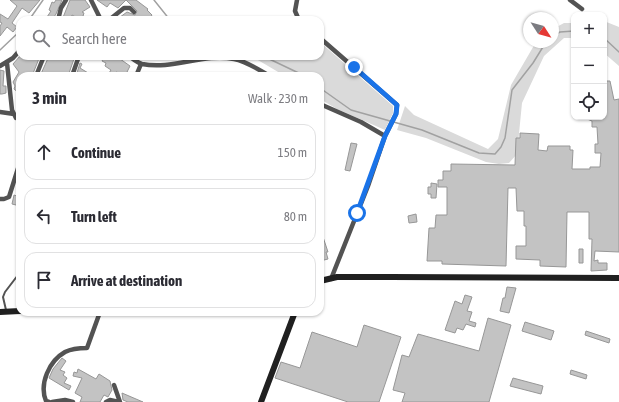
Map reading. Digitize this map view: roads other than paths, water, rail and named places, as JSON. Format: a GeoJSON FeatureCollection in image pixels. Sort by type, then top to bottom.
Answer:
{"type":"FeatureCollection","features":[{"type":"Feature","properties":{"kind":"street"},"geometry":{"type":"LineString","coordinates":[[59,16],[61,8],[66,0]]}},
{"type":"Feature","properties":{"kind":"street"},"geometry":{"type":"LineString","coordinates":[[91,0],[98,14]]}},
{"type":"Feature","properties":{"kind":"street"},"geometry":{"type":"LineString","coordinates":[[297,0],[294,11],[297,16]]}},
{"type":"Feature","properties":{"kind":"street"},"geometry":{"type":"LineString","coordinates":[[570,0],[582,9]]}},
{"type":"Feature","properties":{"kind":"street"},"geometry":{"type":"LineString","coordinates":[[114,16],[124,8],[130,8],[134,12]]}},
{"type":"Feature","properties":{"kind":"street"},"geometry":{"type":"LineString","coordinates":[[324,41],[397,105],[396,114],[385,136],[368,186],[331,279]]}},
{"type":"Feature","properties":{"kind":"street"},"geometry":{"type":"LineString","coordinates":[[0,66],[7,63],[16,54]]}},
{"type":"Feature","properties":{"kind":"street"},"geometry":{"type":"LineString","coordinates":[[38,72],[42,60]]}},
{"type":"Feature","properties":{"kind":"street"},"geometry":{"type":"LineString","coordinates":[[73,72],[78,60]]}},
{"type":"Feature","properties":{"kind":"street"},"geometry":{"type":"LineString","coordinates":[[135,60],[141,64],[174,64],[192,60]]}},
{"type":"Feature","properties":{"kind":"street"},"geometry":{"type":"LineString","coordinates":[[238,60],[262,72]]}},
{"type":"Feature","properties":{"kind":"street"},"geometry":{"type":"LineString","coordinates":[[7,63],[14,114],[16,118]]}},
{"type":"Feature","properties":{"kind":"street"},"geometry":{"type":"LineString","coordinates":[[138,72],[141,64]]}},
{"type":"Feature","properties":{"kind":"street"},"geometry":{"type":"LineString","coordinates":[[324,106],[361,122],[385,136]]}},
{"type":"Feature","properties":{"kind":"street"},"geometry":{"type":"LineString","coordinates":[[0,112],[14,114]]}},
{"type":"Feature","properties":{"kind":"street"},"geometry":{"type":"LineString","coordinates":[[0,199],[4,199],[10,193],[16,174]]}},
{"type":"Feature","properties":{"kind":"street"},"geometry":{"type":"LineString","coordinates":[[324,280],[390,277],[619,278]]}},
{"type":"Feature","properties":{"kind":"street"},"geometry":{"type":"LineString","coordinates":[[3,312],[16,311]]}},
{"type":"Feature","properties":{"kind":"street"},"geometry":{"type":"LineString","coordinates":[[49,402],[46,401],[43,393],[45,377],[57,359],[66,352],[87,348],[99,316]]}},
{"type":"Feature","properties":{"kind":"street"},"geometry":{"type":"LineString","coordinates":[[261,402],[293,316]]}},
{"type":"Feature","properties":{"kind":"street"},"geometry":{"type":"LineString","coordinates":[[106,402],[110,400],[119,402],[114,385]]}},
{"type":"Feature","properties":{"kind":"street"},"geometry":{"type":"LineString","coordinates":[[52,402],[65,400],[73,402]]}},
{"type":"Feature","properties":{"kind":"lane"},"geometry":{"type":"LineString","coordinates":[[3,312],[3,297],[16,278]]}},
{"type":"Feature","properties":{"kind":"waterway"},"geometry":{"type":"LineString","coordinates":[[32,16],[43,0]]}},
{"type":"Feature","properties":{"kind":"waterway"},"geometry":{"type":"LineString","coordinates":[[154,0],[167,16]]}},
{"type":"Feature","properties":{"kind":"waterway"},"geometry":{"type":"LineString","coordinates":[[559,33],[571,31]]}},
{"type":"Feature","properties":{"kind":"waterway"},"geometry":{"type":"LineString","coordinates":[[0,50],[16,35]]}},
{"type":"Feature","properties":{"kind":"waterway"},"geometry":{"type":"LineString","coordinates":[[607,41],[619,52]]}},
{"type":"Feature","properties":{"kind":"waterway"},"geometry":{"type":"LineString","coordinates":[[324,91],[351,110],[422,130],[479,153],[495,154],[501,147],[505,138],[512,90],[533,63],[542,48]]}},
{"type":"Feature","properties":{"kind":"waterway"},"geometry":{"type":"LineString","coordinates":[[271,60],[297,72]]}}]}
